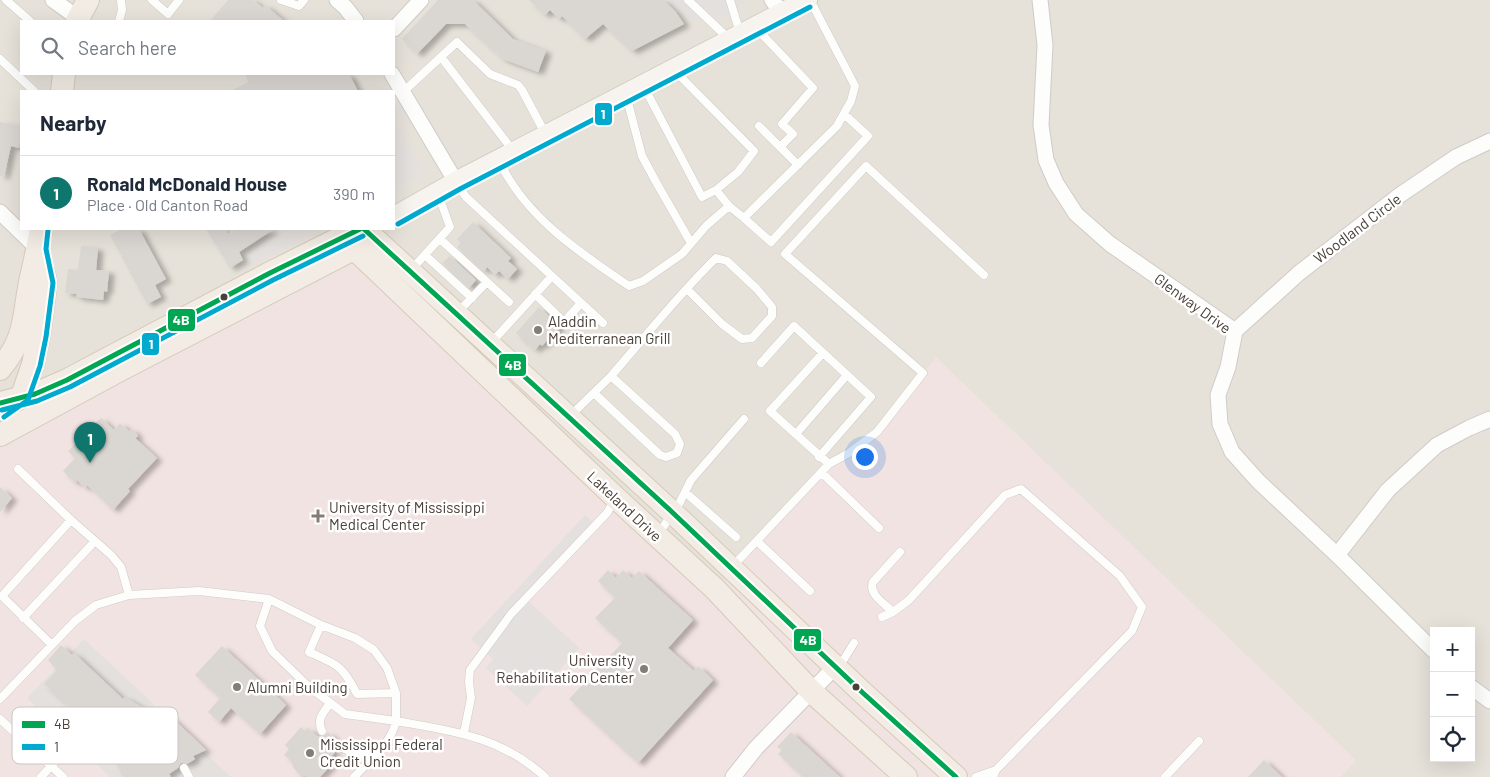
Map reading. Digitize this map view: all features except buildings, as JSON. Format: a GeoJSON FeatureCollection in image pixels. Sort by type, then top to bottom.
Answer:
{"type":"FeatureCollection","features":[{"type":"Feature","properties":{"kind":"main road"},"geometry":{"type":"LineString","coordinates":[[62,90],[64,75]]}},
{"type":"Feature","properties":{"kind":"main road"},"geometry":{"type":"LineString","coordinates":[[0,403],[35,394],[67,380],[362,235]]}},
{"type":"Feature","properties":{"kind":"main road"},"geometry":{"type":"LineString","coordinates":[[0,434],[128,366],[362,235]]}},
{"type":"Feature","properties":{"kind":"main road","name":"Lakeland Drive"},"geometry":{"type":"LineString","coordinates":[[362,235],[409,272],[569,417],[732,568],[835,667],[956,777]]}},
{"type":"Feature","properties":{"kind":"main road","name":"Lakeland Drive"},"geometry":{"type":"LineString","coordinates":[[362,235],[616,498],[715,589],[812,692],[843,718],[906,777]]}},
{"type":"Feature","properties":{"kind":"main road"},"geometry":{"type":"LineString","coordinates":[[2,361],[15,348],[25,320],[30,283],[40,239]]}},
{"type":"Feature","properties":{"kind":"main road"},"geometry":{"type":"LineString","coordinates":[[0,411],[22,396],[35,354],[46,283],[40,239]]}},
{"type":"Feature","properties":{"kind":"street"},"geometry":{"type":"LineString","coordinates":[[53,0],[81,13]]}},
{"type":"Feature","properties":{"kind":"street"},"geometry":{"type":"LineString","coordinates":[[337,0],[345,6],[355,20]]}},
{"type":"Feature","properties":{"kind":"street"},"geometry":{"type":"LineString","coordinates":[[395,28],[421,0]]}},
{"type":"Feature","properties":{"kind":"street"},"geometry":{"type":"LineString","coordinates":[[395,215],[742,34],[777,6],[808,0]]}},
{"type":"Feature","properties":{"kind":"street","name":"Glenway Drive"},"geometry":{"type":"LineString","coordinates":[[1040,0],[1045,45],[1041,125],[1046,160],[1056,183],[1076,214],[1110,244],[1235,331],[1228,367],[1218,395],[1220,424],[1232,452],[1258,481],[1337,555],[1430,648]]}},
{"type":"Feature","properties":{"kind":"street"},"geometry":{"type":"LineString","coordinates":[[393,75],[456,182]]}},
{"type":"Feature","properties":{"kind":"street","name":"Woodland Circle"},"geometry":{"type":"LineString","coordinates":[[1235,331],[1299,273],[1400,196],[1456,157],[1490,141]]}},
{"type":"Feature","properties":{"kind":"street"},"geometry":{"type":"LineString","coordinates":[[0,212],[20,226]]}},
{"type":"Feature","properties":{"kind":"street"},"geometry":{"type":"LineString","coordinates":[[27,230],[40,239]]}},
{"type":"Feature","properties":{"kind":"street"},"geometry":{"type":"LineString","coordinates":[[1337,555],[1388,490],[1437,445],[1490,419]]}},
{"type":"Feature","properties":{"kind":"street"},"geometry":{"type":"LineString","coordinates":[[733,777],[756,748],[835,667]]}},
{"type":"Feature","properties":{"kind":"street"},"geometry":{"type":"LineString","coordinates":[[1475,689],[1490,701]]}},
{"type":"Feature","properties":{"kind":"lane"},"geometry":{"type":"LineString","coordinates":[[6,0],[29,20]]}},
{"type":"Feature","properties":{"kind":"lane"},"geometry":{"type":"LineString","coordinates":[[119,20],[122,10],[121,0]]}},
{"type":"Feature","properties":{"kind":"lane"},"geometry":{"type":"LineString","coordinates":[[152,0],[168,14],[180,0]]}},
{"type":"Feature","properties":{"kind":"lane"},"geometry":{"type":"LineString","coordinates":[[281,0],[299,6],[304,0]]}},
{"type":"Feature","properties":{"kind":"lane"},"geometry":{"type":"LineString","coordinates":[[688,0],[742,34],[813,88],[782,124],[793,134],[780,147]]}},
{"type":"Feature","properties":{"kind":"lane"},"geometry":{"type":"LineString","coordinates":[[730,0],[742,34]]}},
{"type":"Feature","properties":{"kind":"lane"},"geometry":{"type":"LineString","coordinates":[[744,218],[837,126],[851,101],[855,86],[808,0]]}},
{"type":"Feature","properties":{"kind":"lane"},"geometry":{"type":"LineString","coordinates":[[403,92],[457,42],[490,74],[518,85],[546,135]]}},
{"type":"Feature","properties":{"kind":"lane"},"geometry":{"type":"LineString","coordinates":[[441,57],[506,156],[510,183],[539,217],[580,254],[630,286],[643,281],[682,254],[706,226],[729,206]]}},
{"type":"Feature","properties":{"kind":"lane"},"geometry":{"type":"LineString","coordinates":[[0,59],[33,90]]}},
{"type":"Feature","properties":{"kind":"lane"},"geometry":{"type":"LineString","coordinates":[[634,90],[702,197],[716,190],[738,172],[754,151],[673,70]]}},
{"type":"Feature","properties":{"kind":"lane"},"geometry":{"type":"LineString","coordinates":[[634,90],[642,156],[691,243]]}},
{"type":"Feature","properties":{"kind":"lane"},"geometry":{"type":"LineString","coordinates":[[716,190],[729,206],[771,242],[868,136],[844,114]]}},
{"type":"Feature","properties":{"kind":"lane"},"geometry":{"type":"LineString","coordinates":[[759,126],[798,165]]}},
{"type":"Feature","properties":{"kind":"lane"},"geometry":{"type":"LineString","coordinates":[[732,568],[829,464],[849,454],[878,432],[923,373],[785,254],[866,166],[984,275]]}},
{"type":"Feature","properties":{"kind":"lane"},"geometry":{"type":"LineString","coordinates":[[456,182],[466,197],[603,323]]}},
{"type":"Feature","properties":{"kind":"lane"},"geometry":{"type":"LineString","coordinates":[[409,272],[450,227],[437,192]]}},
{"type":"Feature","properties":{"kind":"lane"},"geometry":{"type":"LineString","coordinates":[[440,239],[456,256],[509,302]]}},
{"type":"Feature","properties":{"kind":"lane"},"geometry":{"type":"LineString","coordinates":[[425,255],[443,269],[472,298]]}},
{"type":"Feature","properties":{"kind":"lane"},"geometry":{"type":"LineString","coordinates":[[569,417],[611,376],[687,289],[716,258],[727,261],[758,289],[772,307],[772,316],[752,338],[742,339],[722,324],[687,289]]}},
{"type":"Feature","properties":{"kind":"lane"},"geometry":{"type":"LineString","coordinates":[[489,345],[552,276]]}},
{"type":"Feature","properties":{"kind":"lane"},"geometry":{"type":"LineString","coordinates":[[456,314],[487,282]]}},
{"type":"Feature","properties":{"kind":"lane"},"geometry":{"type":"LineString","coordinates":[[535,294],[564,322],[581,303]]}},
{"type":"Feature","properties":{"kind":"lane"},"geometry":{"type":"LineString","coordinates":[[761,363],[794,326],[871,397],[819,457]]}},
{"type":"Feature","properties":{"kind":"lane"},"geometry":{"type":"LineString","coordinates":[[823,353],[770,411],[829,464]]}},
{"type":"Feature","properties":{"kind":"lane"},"geometry":{"type":"LineString","coordinates":[[796,434],[847,375]]}},
{"type":"Feature","properties":{"kind":"lane"},"geometry":{"type":"LineString","coordinates":[[594,393],[660,455],[666,457],[677,454],[680,444],[675,434],[611,376]]}},
{"type":"Feature","properties":{"kind":"lane"},"geometry":{"type":"LineString","coordinates":[[657,535],[679,504],[691,480],[744,419]]}},
{"type":"Feature","properties":{"kind":"lane"},"geometry":{"type":"LineString","coordinates":[[18,469],[111,555],[121,567],[128,595]]}},
{"type":"Feature","properties":{"kind":"lane"},"geometry":{"type":"LineString","coordinates":[[822,473],[879,528]]}},
{"type":"Feature","properties":{"kind":"lane"},"geometry":{"type":"LineString","coordinates":[[882,617],[893,612],[909,600],[1005,495],[1021,489],[1120,576],[1142,607],[1132,631],[995,773],[976,777]]}},
{"type":"Feature","properties":{"kind":"lane"},"geometry":{"type":"LineString","coordinates":[[685,492],[736,538]]}},
{"type":"Feature","properties":{"kind":"lane"},"geometry":{"type":"LineString","coordinates":[[464,733],[471,698],[470,670],[511,614],[607,513],[616,498]]}},
{"type":"Feature","properties":{"kind":"lane"},"geometry":{"type":"LineString","coordinates":[[52,645],[2,596],[71,520]]}},
{"type":"Feature","properties":{"kind":"lane"},"geometry":{"type":"LineString","coordinates":[[23,618],[95,541]]}},
{"type":"Feature","properties":{"kind":"lane"},"geometry":{"type":"LineString","coordinates":[[758,542],[810,591]]}},
{"type":"Feature","properties":{"kind":"lane"},"geometry":{"type":"LineString","coordinates":[[893,612],[873,593],[871,586],[900,552]]}},
{"type":"Feature","properties":{"kind":"lane"},"geometry":{"type":"LineString","coordinates":[[0,699],[75,621],[96,605],[128,595],[199,591],[269,599],[321,625],[355,638],[374,650],[386,668],[396,693],[394,732],[354,777]]}},
{"type":"Feature","properties":{"kind":"lane"},"geometry":{"type":"LineString","coordinates":[[269,599],[260,626],[272,651],[308,686],[345,714],[464,733],[502,747],[545,777]]}},
{"type":"Feature","properties":{"kind":"lane"},"geometry":{"type":"LineString","coordinates":[[321,625],[309,652],[338,665],[349,678],[357,694],[396,693]]}},
{"type":"Feature","properties":{"kind":"lane"},"geometry":{"type":"LineString","coordinates":[[835,667],[844,659],[854,643]]}},
{"type":"Feature","properties":{"kind":"lane"},"geometry":{"type":"LineString","coordinates":[[322,730],[319,720],[330,703]]}},
{"type":"Feature","properties":{"kind":"lane"},"geometry":{"type":"LineString","coordinates":[[0,718],[12,729]]}},
{"type":"Feature","properties":{"kind":"lane"},"geometry":{"type":"LineString","coordinates":[[1165,777],[1199,741]]}},
{"type":"Feature","properties":{"kind":"lane"},"geometry":{"type":"LineString","coordinates":[[336,744],[354,754],[364,755],[378,752]]}},
{"type":"Feature","properties":{"kind":"lane"},"geometry":{"type":"LineString","coordinates":[[41,777],[51,766],[62,777]]}},
{"type":"Feature","properties":{"kind":"lane"},"geometry":{"type":"LineString","coordinates":[[184,768],[190,777]]}},
{"type":"Feature","properties":{"kind":"shaded area"},"geometry":{"type":"Polygon","coordinates":[[[0,0],[1490,0],[1490,777],[0,777],[0,0]]]}},
{"type":"Feature","properties":{"kind":"shaded area"},"geometry":{"type":"Polygon","coordinates":[[[668,0],[748,0],[723,17],[692,21],[668,0]]]}},
{"type":"Feature","properties":{"kind":"shaded area"},"geometry":{"type":"Polygon","coordinates":[[[395,121],[425,174],[395,189],[395,121]]]}},
{"type":"Feature","properties":{"kind":"shaded area"},"geometry":{"type":"Polygon","coordinates":[[[319,230],[250,267],[241,252],[275,231],[319,230]]]}},
{"type":"Feature","properties":{"kind":"shaded area","name":"University of Mississippi Medical Center"},"geometry":{"type":"Polygon","coordinates":[[[354,249],[715,589],[829,464],[877,432],[936,357],[1356,760],[1341,777],[0,777],[0,435],[354,249]]]}},
{"type":"Feature","properties":{"kind":"shaded area"},"geometry":{"type":"Polygon","coordinates":[[[585,515],[594,523],[525,598],[579,648],[527,706],[486,668],[493,659],[471,639],[585,515]]]}},
{"type":"Feature","properties":{"kind":"shaded area"},"geometry":{"type":"Polygon","coordinates":[[[84,639],[156,707],[36,707],[27,698],[84,639]]]}},
{"type":"Feature","properties":{"kind":"shaded area"},"geometry":{"type":"Polygon","coordinates":[[[178,727],[231,777],[110,777],[96,764],[178,764],[178,727]]]}},
{"type":"Feature","properties":{"kind":"transit line","name":"1"},"geometry":{"type":"LineString","coordinates":[[398,224],[460,189],[810,7]]}},
{"type":"Feature","properties":{"kind":"transit line","name":"1"},"geometry":{"type":"LineString","coordinates":[[4,417],[28,400],[40,366],[53,283],[46,249],[48,230]]}},
{"type":"Feature","properties":{"kind":"transit line","name":"4B"},"geometry":{"type":"LineString","coordinates":[[0,403],[35,394],[67,380],[270,273],[358,230]]}},
{"type":"Feature","properties":{"kind":"transit line","name":"4B"},"geometry":{"type":"LineString","coordinates":[[365,230],[672,512],[863,693],[956,777]]}},
{"type":"Feature","properties":{"kind":"transit line","name":"1"},"geometry":{"type":"LineString","coordinates":[[2,410],[37,401],[70,387],[273,280],[363,236]]}},
{"type":"Feature","properties":{"kind":"place","name":"Aladdin Mediterranean Grill"},"geometry":{"type":"Point","coordinates":[538,330]}},
{"type":"Feature","properties":{"kind":"place","name":"Ronald McDonald House"},"geometry":{"type":"Point","coordinates":[90,463]}},
{"type":"Feature","properties":{"kind":"place","name":"University of Mississippi Medical Center"},"geometry":{"type":"Point","coordinates":[318,516]}},
{"type":"Feature","properties":{"kind":"place","name":"University Rehabilitation Center"},"geometry":{"type":"Point","coordinates":[644,669]}},
{"type":"Feature","properties":{"kind":"place","name":"Alumni Building"},"geometry":{"type":"Point","coordinates":[237,687]}},
{"type":"Feature","properties":{"kind":"place","name":"Mississippi Federal Credit Union"},"geometry":{"type":"Point","coordinates":[310,753]}}]}
